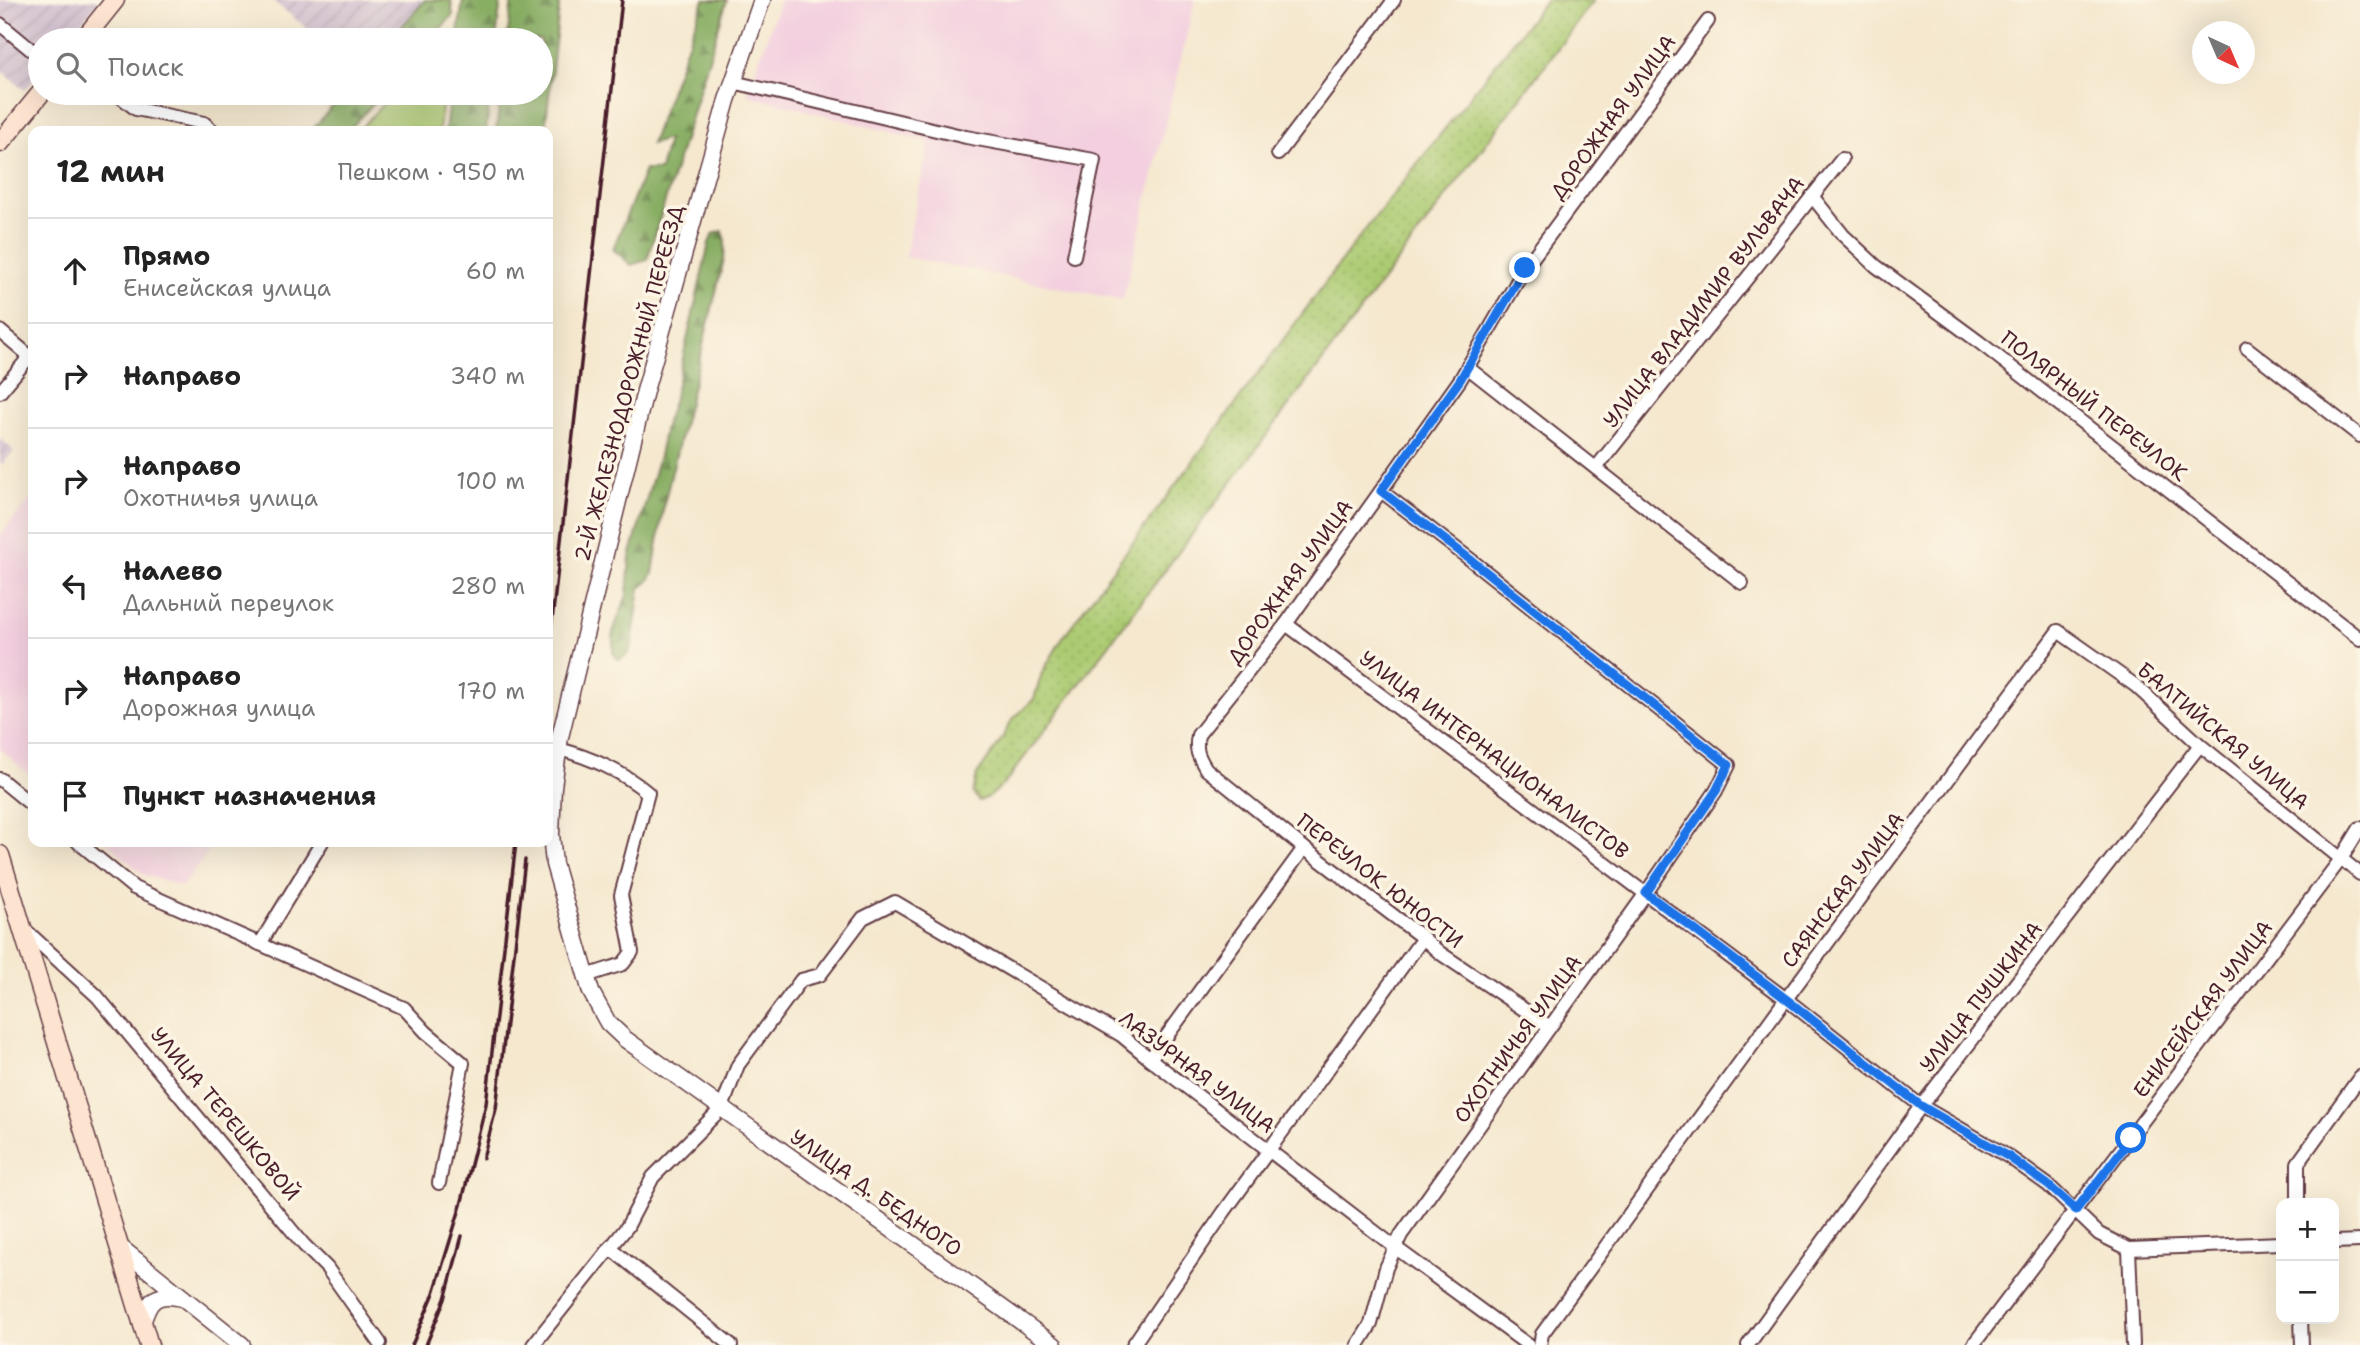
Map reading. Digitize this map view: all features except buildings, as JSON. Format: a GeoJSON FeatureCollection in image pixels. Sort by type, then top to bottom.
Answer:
{"type":"FeatureCollection","features":[{"type":"Feature","properties":{"kind":"main road"},"geometry":{"type":"LineString","coordinates":[[93,28],[115,0]]}},
{"type":"Feature","properties":{"kind":"main road"},"geometry":{"type":"LineString","coordinates":[[0,143],[31,105]]}},
{"type":"Feature","properties":{"kind":"main road"},"geometry":{"type":"LineString","coordinates":[[0,855],[149,1345]]}},
{"type":"Feature","properties":{"kind":"street","name":"2-Й ЖЕЛЕЗНОДОРОЖНЫЙ ПЕРЕЕЗД"},"geometry":{"type":"LineString","coordinates":[[553,807],[559,749],[645,391],[733,82],[762,0]]}},
{"type":"Feature","properties":{"kind":"street"},"geometry":{"type":"LineString","coordinates":[[1278,154],[1394,0]]}},
{"type":"Feature","properties":{"kind":"street","name":"ДОРОЖНАЯ УЛИЦА"},"geometry":{"type":"LineString","coordinates":[[1197,753],[1198,735],[1286,624],[1381,491],[1467,368],[1525,268],[1707,21]]}},
{"type":"Feature","properties":{"kind":"street"},"geometry":{"type":"LineString","coordinates":[[0,24],[28,47]]}},
{"type":"Feature","properties":{"kind":"street"},"geometry":{"type":"LineString","coordinates":[[733,82],[966,137],[1094,160],[1074,256]]}},
{"type":"Feature","properties":{"kind":"street"},"geometry":{"type":"LineString","coordinates":[[131,105],[136,109],[204,123],[207,126]]}},
{"type":"Feature","properties":{"kind":"street","name":"УЛИЦА ВЛАДИМИР ВУЛЬВАЧА"},"geometry":{"type":"LineString","coordinates":[[1596,468],[1842,159]]}},
{"type":"Feature","properties":{"kind":"street","name":"ПОЛЯРНЫЙ ПЕРЕУЛОК"},"geometry":{"type":"LineString","coordinates":[[1812,196],[1843,235],[1876,266],[1979,342],[2360,639]]}},
{"type":"Feature","properties":{"kind":"street"},"geometry":{"type":"LineString","coordinates":[[0,331],[28,355]]}},
{"type":"Feature","properties":{"kind":"street"},"geometry":{"type":"LineString","coordinates":[[2247,348],[2360,436]]}},
{"type":"Feature","properties":{"kind":"street"},"geometry":{"type":"LineString","coordinates":[[0,392],[28,362]]}},
{"type":"Feature","properties":{"kind":"street"},"geometry":{"type":"LineString","coordinates":[[1467,368],[1742,583]]}},
{"type":"Feature","properties":{"kind":"street","name":"ОХОТНИЧЬЯ УЛИЦА"},"geometry":{"type":"LineString","coordinates":[[1357,1345],[1371,1324],[1386,1268],[1401,1235],[1646,893],[1716,791],[1729,765],[1381,491]]}},
{"type":"Feature","properties":{"kind":"street","name":"УЛИЦА ИНТЕРНАЦИОНАЛИСТОВ"},"geometry":{"type":"LineString","coordinates":[[1286,624],[1786,999],[1921,1106],[2009,1157],[2048,1185],[2099,1234],[2129,1249],[2276,1243]]}},
{"type":"Feature","properties":{"kind":"street","name":"БАЛТИЙСКАЯ УЛИЦА"},"geometry":{"type":"LineString","coordinates":[[2058,631],[2136,686],[2200,745],[2360,874]]}},
{"type":"Feature","properties":{"kind":"street","name":"САЯНСКАЯ УЛИЦА"},"geometry":{"type":"LineString","coordinates":[[1540,1345],[1542,1334],[2058,631]]}},
{"type":"Feature","properties":{"kind":"street","name":"УЛИЦА ПУШКИНА"},"geometry":{"type":"LineString","coordinates":[[1748,1345],[1921,1106],[2200,745]]}},
{"type":"Feature","properties":{"kind":"street"},"geometry":{"type":"LineString","coordinates":[[559,749],[575,753],[634,781],[648,793],[621,895],[632,953],[622,964],[586,976]]}},
{"type":"Feature","properties":{"kind":"street","name":"ПЕРЕУЛОК ЮНОСТИ"},"geometry":{"type":"LineString","coordinates":[[1197,753],[1206,769],[1304,848],[1440,953],[1550,1027]]}},
{"type":"Feature","properties":{"kind":"street"},"geometry":{"type":"LineString","coordinates":[[0,779],[28,802]]}},
{"type":"Feature","properties":{"kind":"street","name":"ЕНИСЕЙСКАЯ УЛИЦА"},"geometry":{"type":"LineString","coordinates":[[1973,1345],[2341,859],[2360,828]]}},
{"type":"Feature","properties":{"kind":"street"},"geometry":{"type":"LineString","coordinates":[[84,847],[134,888],[404,1008],[426,1032],[463,1063],[439,1183]]}},
{"type":"Feature","properties":{"kind":"street"},"geometry":{"type":"LineString","coordinates":[[260,944],[319,847]]}},
{"type":"Feature","properties":{"kind":"street","name":"2-Й ЖЕЛЕЗНОДОРОЖНЫЙ ПЕРЕЕЗД"},"geometry":{"type":"LineString","coordinates":[[551,847],[591,992],[608,1023],[625,1039],[675,1073]]}},
{"type":"Feature","properties":{"kind":"street"},"geometry":{"type":"LineString","coordinates":[[1150,1059],[1304,848]]}},
{"type":"Feature","properties":{"kind":"street","name":"ЛАЗУРНАЯ УЛИЦА"},"geometry":{"type":"LineString","coordinates":[[722,1108],[738,1065],[801,980],[820,975],[863,918],[895,902],[1121,1035],[1396,1248],[1528,1345]]}},
{"type":"Feature","properties":{"kind":"street","name":"УЛИЦА ТЕРЕШКОВОЙ"},"geometry":{"type":"LineString","coordinates":[[22,927],[97,996],[304,1245],[327,1268],[380,1343]]}},
{"type":"Feature","properties":{"kind":"street"},"geometry":{"type":"LineString","coordinates":[[1133,1345],[1423,938]]}},
{"type":"Feature","properties":{"kind":"street","name":"УЛИЦА Д. БЕДНОГО"},"geometry":{"type":"LineString","coordinates":[[675,1073],[1054,1345]]}},
{"type":"Feature","properties":{"kind":"street"},"geometry":{"type":"LineString","coordinates":[[2298,1198],[2298,1163],[2360,1077]]}},
{"type":"Feature","properties":{"kind":"street"},"geometry":{"type":"LineString","coordinates":[[533,1345],[628,1227],[653,1177],[722,1108]]}},
{"type":"Feature","properties":{"kind":"street"},"geometry":{"type":"LineString","coordinates":[[2339,1242],[2360,1241]]}},
{"type":"Feature","properties":{"kind":"street"},"geometry":{"type":"LineString","coordinates":[[121,1248],[243,1345]]}},
{"type":"Feature","properties":{"kind":"street"},"geometry":{"type":"LineString","coordinates":[[610,1248],[731,1345]]}},
{"type":"Feature","properties":{"kind":"street"},"geometry":{"type":"LineString","coordinates":[[2129,1249],[2133,1345]]}},
{"type":"Feature","properties":{"kind":"street"},"geometry":{"type":"LineString","coordinates":[[142,1324],[147,1307],[155,1298],[168,1294],[184,1298]]}},
{"type":"Feature","properties":{"kind":"street"},"geometry":{"type":"LineString","coordinates":[[2301,1324],[2302,1345]]}},
{"type":"Feature","properties":{"kind":"shaded area"},"geometry":{"type":"Polygon","coordinates":[[[0,0],[100,0],[76,28],[28,28],[28,86],[25,90],[0,70],[0,0]]]}},
{"type":"Feature","properties":{"kind":"shaded area"},"geometry":{"type":"Polygon","coordinates":[[[272,0],[425,0],[400,28],[306,28],[272,0]]]}},
{"type":"Feature","properties":{"kind":"shaded area"},"geometry":{"type":"Polygon","coordinates":[[[780,0],[1195,0],[1123,300],[905,257],[929,142],[747,95],[780,0]]]}},
{"type":"Feature","properties":{"kind":"shaded area"},"geometry":{"type":"Polygon","coordinates":[[[0,438],[14,451],[2,464],[0,463],[0,438]]]}},
{"type":"Feature","properties":{"kind":"shaded area"},"geometry":{"type":"Polygon","coordinates":[[[28,502],[28,774],[0,749],[0,535],[28,502]]]}},
{"type":"Feature","properties":{"kind":"shaded area"},"geometry":{"type":"Polygon","coordinates":[[[112,847],[213,847],[182,886],[144,875],[112,847]]]}},
{"type":"Feature","properties":{"kind":"green space"},"geometry":{"type":"Polygon","coordinates":[[[425,0],[451,0],[453,15],[442,28],[400,28],[425,0]]]}},
{"type":"Feature","properties":{"kind":"green space"},"geometry":{"type":"Polygon","coordinates":[[[463,0],[501,0],[498,28],[459,28],[463,0]]]}},
{"type":"Feature","properties":{"kind":"green space"},"geometry":{"type":"Polygon","coordinates":[[[512,0],[560,0],[553,61],[553,28],[508,28],[512,0]]]}},
{"type":"Feature","properties":{"kind":"green space"},"geometry":{"type":"Polygon","coordinates":[[[704,0],[727,0],[647,260],[631,265],[613,249],[645,170],[660,170],[668,139],[651,144],[704,0]]]}},
{"type":"Feature","properties":{"kind":"green space"},"geometry":{"type":"Polygon","coordinates":[[[1546,0],[1594,0],[1005,783],[989,797],[979,801],[973,793],[977,775],[1012,720],[1034,699],[1042,673],[1063,637],[1351,248],[1546,0]]]}},
{"type":"Feature","properties":{"kind":"green space"},"geometry":{"type":"Polygon","coordinates":[[[334,105],[372,105],[353,126],[315,126],[334,105]]]}},
{"type":"Feature","properties":{"kind":"green space"},"geometry":{"type":"Polygon","coordinates":[[[382,105],[442,105],[440,126],[363,126],[382,105]]]}},
{"type":"Feature","properties":{"kind":"green space"},"geometry":{"type":"Polygon","coordinates":[[[448,105],[489,105],[487,126],[446,126],[448,105]]]}},
{"type":"Feature","properties":{"kind":"green space"},"geometry":{"type":"Polygon","coordinates":[[[499,105],[548,105],[546,126],[497,126],[499,105]]]}},
{"type":"Feature","properties":{"kind":"green space"},"geometry":{"type":"Polygon","coordinates":[[[722,231],[725,240],[724,259],[664,504],[653,573],[648,582],[640,588],[632,645],[628,654],[619,660],[613,653],[613,632],[627,595],[630,557],[673,402],[709,243],[713,234],[722,231]]]}},
{"type":"Feature","properties":{"kind":"railway"},"geometry":{"type":"LineString","coordinates":[[553,612],[622,0]]}},
{"type":"Feature","properties":{"kind":"railway"},"geometry":{"type":"LineString","coordinates":[[412,1345],[434,1293],[461,1205],[486,1104],[515,847]]}},
{"type":"Feature","properties":{"kind":"railway"},"geometry":{"type":"LineString","coordinates":[[483,1158],[496,1109],[525,860]]}},
{"type":"Feature","properties":{"kind":"railway"},"geometry":{"type":"LineString","coordinates":[[426,1345],[445,1299],[462,1236]]}},
{"type":"Feature","properties":{"kind":"route"},"geometry":{"type":"LineString","coordinates":[[1525,268],[1460,380],[1381,491],[1729,765],[1716,791],[1646,893],[1921,1106],[2009,1157],[2048,1185],[2076,1210],[2131,1138]]}}]}
